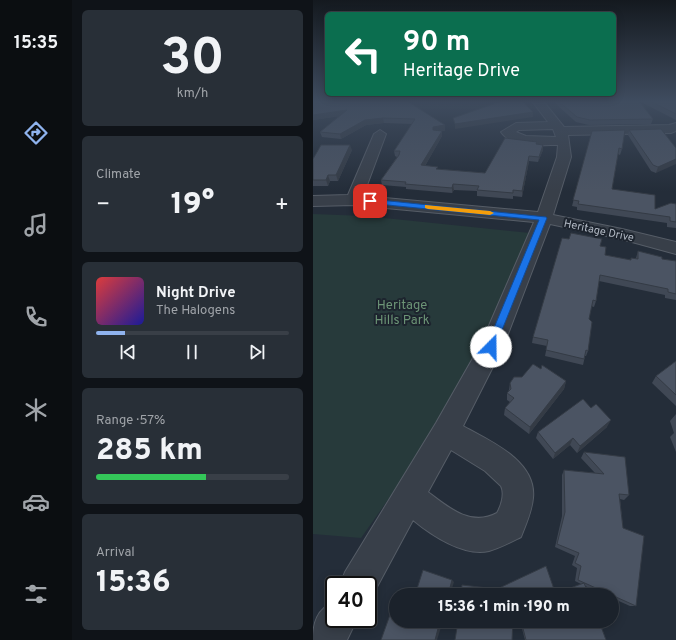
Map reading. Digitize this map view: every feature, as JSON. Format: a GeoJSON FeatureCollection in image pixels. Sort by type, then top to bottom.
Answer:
{"type":"FeatureCollection","features":[{"type":"Feature","properties":{"kind":"street"},"geometry":{"type":"LineString","coordinates":[[363,576],[446,432],[491,347],[544,218],[564,156],[560,132],[625,131]]}},
{"type":"Feature","properties":{"kind":"street"},"geometry":{"type":"LineString","coordinates":[[354,200],[380,134]]}},
{"type":"Feature","properties":{"kind":"street","name":"Heritage Drive"},"geometry":{"type":"LineString","coordinates":[[313,201],[354,200],[544,218],[622,234],[676,248]]}},
{"type":"Feature","properties":{"kind":"street"},"geometry":{"type":"LineString","coordinates":[[408,497],[442,521],[466,535],[488,535],[509,525],[517,502],[516,483],[501,465],[446,432]]}},
{"type":"Feature","properties":{"kind":"street"},"geometry":{"type":"LineString","coordinates":[[326,640],[333,628]]}},
{"type":"Feature","properties":{"kind":"green space","name":"Heritage Hills Park"},"geometry":{"type":"Polygon","coordinates":[[[313,214],[365,216],[530,233],[496,327],[449,413],[361,538],[313,534],[313,214]]]}},
{"type":"Feature","properties":{"kind":"building"},"geometry":{"type":"Polygon","coordinates":[[[321,131],[346,131],[340,134],[320,132],[321,131]]]}},
{"type":"Feature","properties":{"kind":"building"},"geometry":{"type":"Polygon","coordinates":[[[407,131],[442,131],[421,165],[438,167],[436,169],[485,173],[505,138],[537,142],[536,144],[543,145],[539,157],[529,156],[522,191],[513,190],[513,193],[477,190],[479,186],[453,184],[452,188],[405,184],[406,182],[381,180],[399,155],[400,151],[394,151],[407,131]]]}},
{"type":"Feature","properties":{"kind":"building"},"geometry":{"type":"Polygon","coordinates":[[[592,131],[625,131],[622,149],[619,148],[612,189],[655,195],[655,209],[671,203],[676,204],[676,222],[670,221],[670,217],[578,204],[579,201],[573,200],[592,131]]]}},
{"type":"Feature","properties":{"kind":"building"},"geometry":{"type":"Polygon","coordinates":[[[630,131],[662,131],[676,148],[676,159],[658,167],[653,165],[630,131]]]}},
{"type":"Feature","properties":{"kind":"building"},"geometry":{"type":"Polygon","coordinates":[[[321,145],[350,145],[336,175],[328,175],[326,180],[313,180],[313,159],[321,145]]]}},
{"type":"Feature","properties":{"kind":"building"},"geometry":{"type":"Polygon","coordinates":[[[571,233],[602,239],[600,246],[606,247],[605,255],[631,260],[631,258],[638,259],[638,251],[662,257],[662,259],[676,261],[676,294],[668,292],[668,289],[600,275],[596,301],[593,300],[589,319],[592,322],[588,351],[586,350],[584,359],[546,350],[548,340],[533,337],[562,238],[569,239],[571,233]]]}},
{"type":"Feature","properties":{"kind":"building"},"geometry":{"type":"Polygon","coordinates":[[[676,361],[676,395],[656,376],[676,361]]]}},
{"type":"Feature","properties":{"kind":"building"},"geometry":{"type":"Polygon","coordinates":[[[533,364],[541,369],[542,365],[566,381],[530,427],[505,408],[514,398],[507,393],[511,389],[510,383],[514,377],[522,377],[533,364]]]}},
{"type":"Feature","properties":{"kind":"building"},"geometry":{"type":"Polygon","coordinates":[[[583,399],[591,408],[596,404],[611,420],[580,446],[573,438],[555,453],[538,432],[583,399]]]}},
{"type":"Feature","properties":{"kind":"building"},"geometry":{"type":"Polygon","coordinates":[[[584,452],[625,457],[629,495],[619,494],[623,528],[644,536],[636,606],[619,598],[619,588],[596,588],[578,580],[581,566],[575,563],[579,553],[557,544],[565,512],[564,470],[604,474],[584,452]]]}},
{"type":"Feature","properties":{"kind":"building"},"geometry":{"type":"Polygon","coordinates":[[[546,566],[554,588],[499,588],[546,566]]]}},
{"type":"Feature","properties":{"kind":"building"},"geometry":{"type":"Polygon","coordinates":[[[423,570],[452,580],[450,588],[417,588],[423,570]]]}},
{"type":"Feature","properties":{"kind":"building"},"geometry":{"type":"Polygon","coordinates":[[[584,583],[586,588],[570,588],[584,583]]]}},
{"type":"Feature","properties":{"kind":"building"},"geometry":{"type":"Polygon","coordinates":[[[462,585],[488,588],[462,588],[462,585]]]}},
{"type":"Feature","properties":{"kind":"building"},"geometry":{"type":"Polygon","coordinates":[[[389,618],[389,628],[438,628],[435,640],[381,640],[389,618]]]}},
{"type":"Feature","properties":{"kind":"building"},"geometry":{"type":"Polygon","coordinates":[[[457,628],[513,628],[512,640],[455,640],[457,628]]]}},
{"type":"Feature","properties":{"kind":"building"},"geometry":{"type":"Polygon","coordinates":[[[523,628],[602,628],[606,640],[526,640],[523,628]]]}},
{"type":"Feature","properties":{"kind":"slow traffic"},"geometry":{"type":"LineString","coordinates":[[428,207],[490,213]]}},
{"type":"Feature","properties":{"kind":"route"},"geometry":{"type":"LineString","coordinates":[[370,201],[544,218],[491,347]]}}]}
